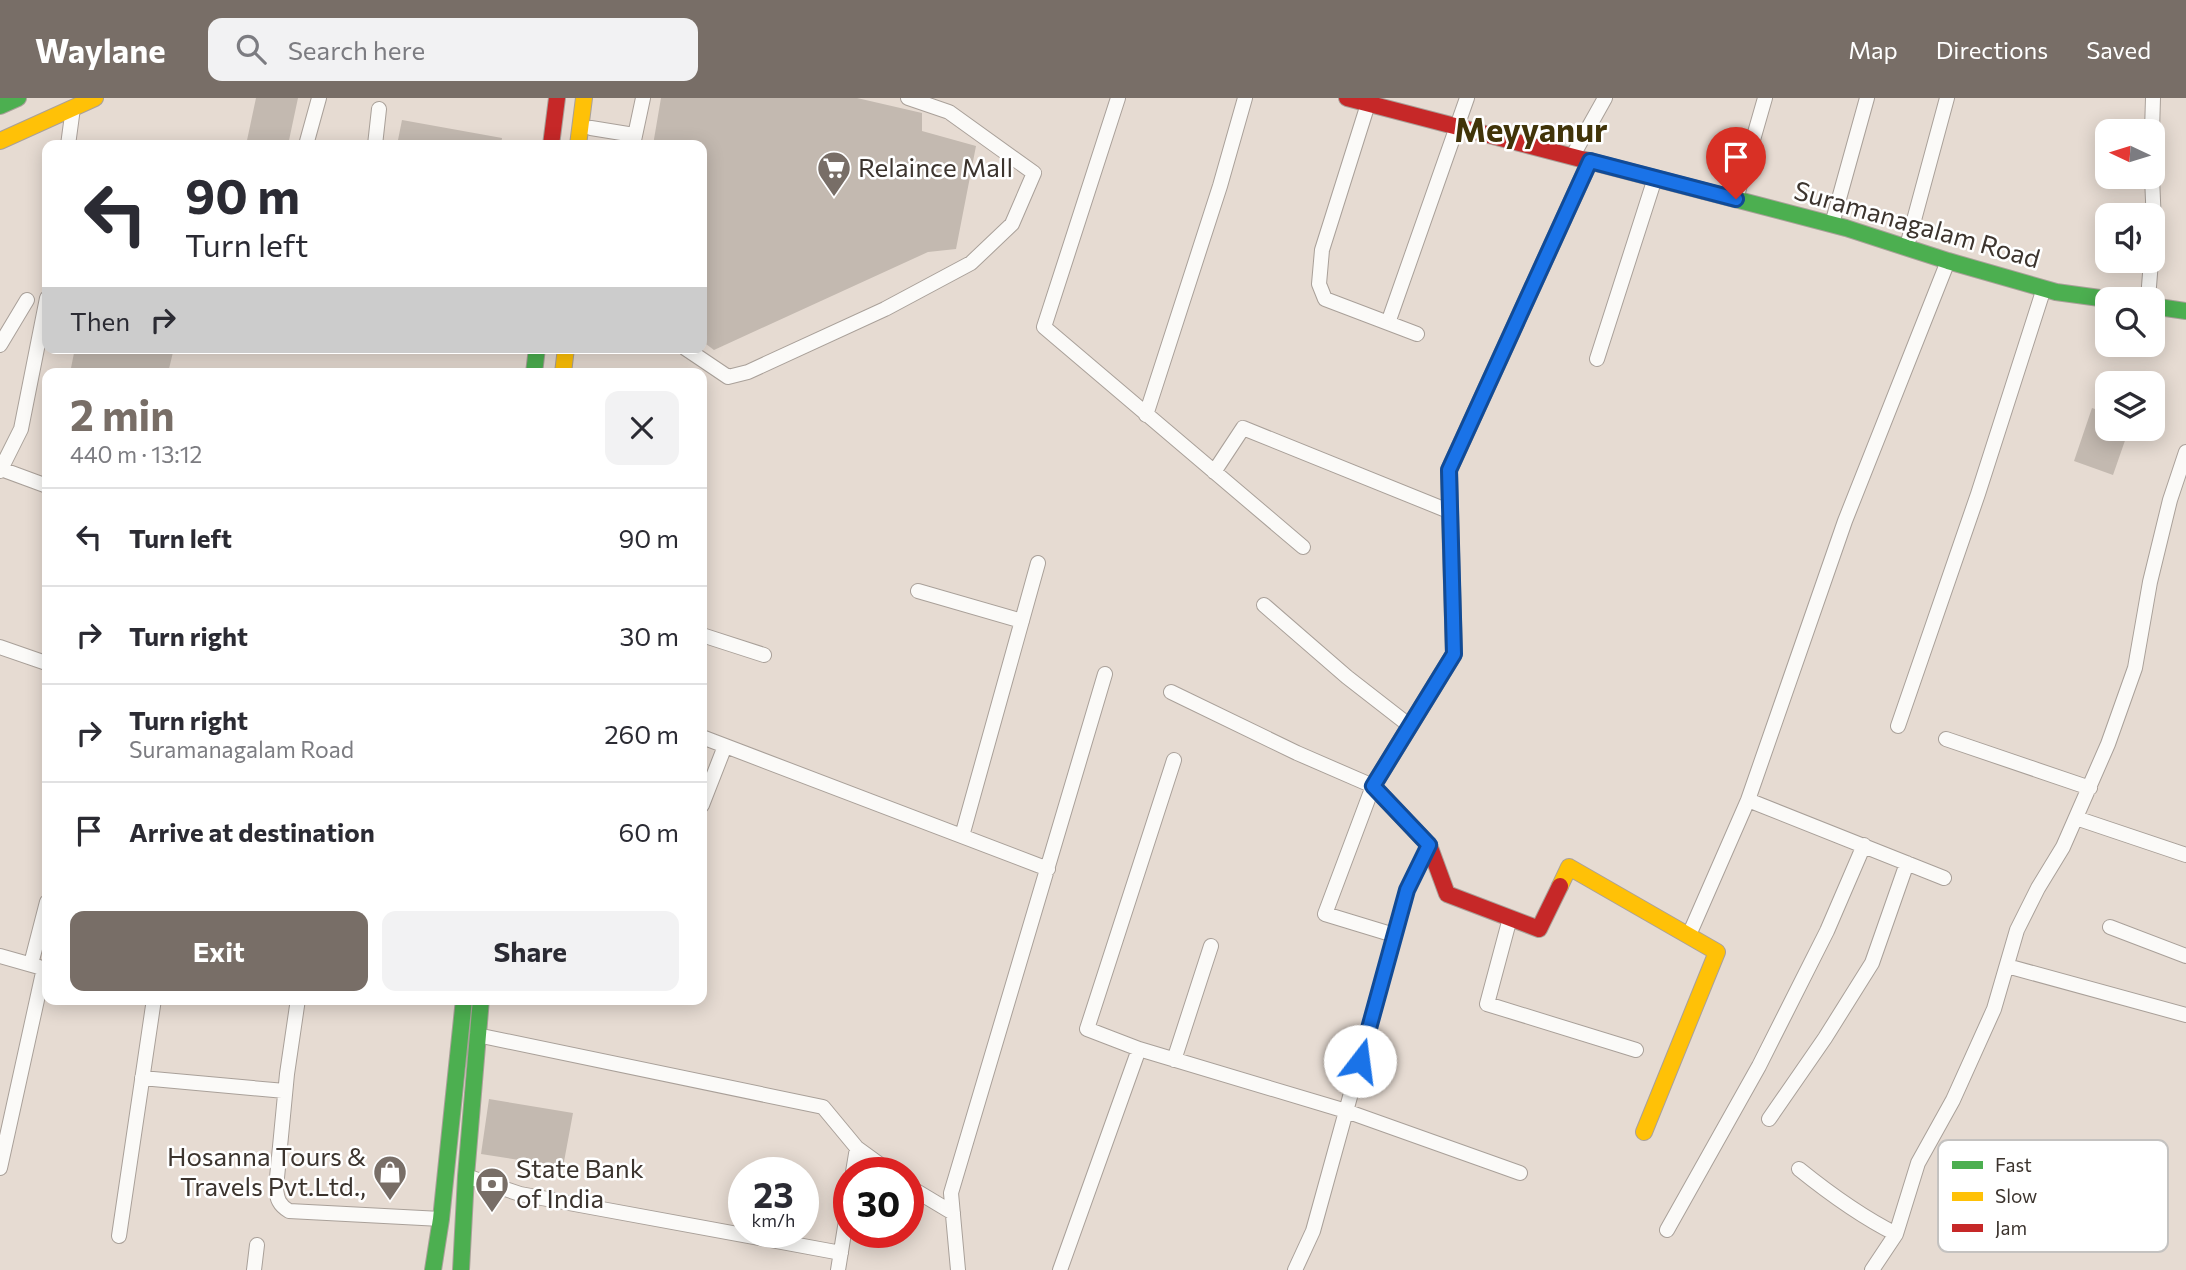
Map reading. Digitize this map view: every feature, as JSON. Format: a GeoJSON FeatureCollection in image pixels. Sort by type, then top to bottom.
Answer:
{"type":"FeatureCollection","features":[{"type":"Feature","properties":{"kind":"main road"},"geometry":{"type":"LineString","coordinates":[[0,106],[18,98]]}},
{"type":"Feature","properties":{"kind":"main road"},"geometry":{"type":"LineString","coordinates":[[0,125],[60,98]]}},
{"type":"Feature","properties":{"kind":"main road"},"geometry":{"type":"LineString","coordinates":[[0,141],[95,98]]}},
{"type":"Feature","properties":{"kind":"main road"},"geometry":{"type":"LineString","coordinates":[[552,140],[557,98]]}},
{"type":"Feature","properties":{"kind":"main road"},"geometry":{"type":"LineString","coordinates":[[563,140],[568,98]]}},
{"type":"Feature","properties":{"kind":"main road"},"geometry":{"type":"LineString","coordinates":[[579,140],[584,98]]}},
{"type":"Feature","properties":{"kind":"main road"},"geometry":{"type":"LineString","coordinates":[[590,140],[595,98]]}},
{"type":"Feature","properties":{"kind":"main road","name":"Suramanagalam Road"},"geometry":{"type":"LineString","coordinates":[[1347,98],[1832,224],[2056,292],[2095,297]]}},
{"type":"Feature","properties":{"kind":"main road"},"geometry":{"type":"LineString","coordinates":[[1590,161],[1449,470],[1454,654],[1373,786],[1429,845],[1447,894],[1539,929],[1569,867],[1717,951],[1644,1132]]}},
{"type":"Feature","properties":{"kind":"main road"},"geometry":{"type":"LineString","coordinates":[[2165,308],[2186,311]]}},
{"type":"Feature","properties":{"kind":"main road"},"geometry":{"type":"LineString","coordinates":[[433,1270],[441,1219],[463,1005]]}},
{"type":"Feature","properties":{"kind":"main road"},"geometry":{"type":"LineString","coordinates":[[461,1270],[480,1005]]}},
{"type":"Feature","properties":{"kind":"street"},"geometry":{"type":"LineString","coordinates":[[307,140],[319,98]]}},
{"type":"Feature","properties":{"kind":"street"},"geometry":{"type":"LineString","coordinates":[[591,128],[634,140],[643,98]]}},
{"type":"Feature","properties":{"kind":"street"},"geometry":{"type":"LineString","coordinates":[[694,354],[728,377],[748,372],[884,309],[971,263],[1012,224],[1034,173],[949,113],[908,98]]}},
{"type":"Feature","properties":{"kind":"street"},"geometry":{"type":"LineString","coordinates":[[1118,98],[1044,327],[1303,547]]}},
{"type":"Feature","properties":{"kind":"street"},"geometry":{"type":"LineString","coordinates":[[1146,415],[1216,198],[1245,98]]}},
{"type":"Feature","properties":{"kind":"street"},"geometry":{"type":"LineString","coordinates":[[1388,323],[1466,98]]}},
{"type":"Feature","properties":{"kind":"street"},"geometry":{"type":"LineString","coordinates":[[1572,157],[1605,98]]}},
{"type":"Feature","properties":{"kind":"street"},"geometry":{"type":"LineString","coordinates":[[1736,199],[1765,98]]}},
{"type":"Feature","properties":{"kind":"street"},"geometry":{"type":"LineString","coordinates":[[1832,224],[1867,98]]}},
{"type":"Feature","properties":{"kind":"street"},"geometry":{"type":"LineString","coordinates":[[1907,246],[1947,98]]}},
{"type":"Feature","properties":{"kind":"street"},"geometry":{"type":"LineString","coordinates":[[2153,119],[2154,98]]}},
{"type":"Feature","properties":{"kind":"street"},"geometry":{"type":"LineString","coordinates":[[1368,104],[1322,250],[1320,284],[1325,299],[1417,334]]}},
{"type":"Feature","properties":{"kind":"street"},"geometry":{"type":"LineString","coordinates":[[69,140],[74,108]]}},
{"type":"Feature","properties":{"kind":"street"},"geometry":{"type":"LineString","coordinates":[[376,140],[379,109]]}},
{"type":"Feature","properties":{"kind":"street"},"geometry":{"type":"LineString","coordinates":[[1597,359],[1656,178]]}},
{"type":"Feature","properties":{"kind":"street"},"geometry":{"type":"LineString","coordinates":[[1689,935],[1748,800],[1845,521],[1948,261]]}},
{"type":"Feature","properties":{"kind":"street"},"geometry":{"type":"LineString","coordinates":[[1898,726],[1978,494],[2044,288]]}},
{"type":"Feature","properties":{"kind":"street"},"geometry":{"type":"LineString","coordinates":[[0,345],[27,300]]}},
{"type":"Feature","properties":{"kind":"street"},"geometry":{"type":"LineString","coordinates":[[42,323],[21,429],[1,466],[42,484]]}},
{"type":"Feature","properties":{"kind":"street"},"geometry":{"type":"LineString","coordinates":[[1214,472],[1243,428],[1451,512]]}},
{"type":"Feature","properties":{"kind":"street"},"geometry":{"type":"LineString","coordinates":[[1872,1270],[1896,1234],[1918,1163],[1953,1100],[1994,1009],[2017,930],[2038,887],[2063,847],[2108,744],[2135,668],[2150,582],[2170,500],[2186,452]]}},
{"type":"Feature","properties":{"kind":"street"},"geometry":{"type":"LineString","coordinates":[[962,836],[1038,563]]}},
{"type":"Feature","properties":{"kind":"street"},"geometry":{"type":"LineString","coordinates":[[918,591],[1022,621]]}},
{"type":"Feature","properties":{"kind":"street"},"geometry":{"type":"LineString","coordinates":[[1264,605],[1347,677],[1410,726]]}},
{"type":"Feature","properties":{"kind":"street"},"geometry":{"type":"LineString","coordinates":[[707,637],[764,655]]}},
{"type":"Feature","properties":{"kind":"street"},"geometry":{"type":"LineString","coordinates":[[0,647],[42,662]]}},
{"type":"Feature","properties":{"kind":"street"},"geometry":{"type":"LineString","coordinates":[[961,1269],[951,1193],[1105,674]]}},
{"type":"Feature","properties":{"kind":"street"},"geometry":{"type":"LineString","coordinates":[[1171,692],[1297,753],[1373,786],[1325,914],[1394,935]]}},
{"type":"Feature","properties":{"kind":"street"},"geometry":{"type":"LineString","coordinates":[[707,739],[1048,869]]}},
{"type":"Feature","properties":{"kind":"street"},"geometry":{"type":"LineString","coordinates":[[1946,739],[2090,788]]}},
{"type":"Feature","properties":{"kind":"street"},"geometry":{"type":"LineString","coordinates":[[707,792],[725,746]]}},
{"type":"Feature","properties":{"kind":"street"},"geometry":{"type":"LineString","coordinates":[[1174,760],[1087,1029],[1139,1049],[1346,1111],[1520,1173]]}},
{"type":"Feature","properties":{"kind":"street"},"geometry":{"type":"LineString","coordinates":[[1748,800],[1944,878]]}},
{"type":"Feature","properties":{"kind":"street"},"geometry":{"type":"LineString","coordinates":[[2076,818],[2186,855]]}},
{"type":"Feature","properties":{"kind":"street"},"geometry":{"type":"LineString","coordinates":[[1296,1270],[1313,1231],[1407,890],[1429,845]]}},
{"type":"Feature","properties":{"kind":"street"},"geometry":{"type":"LineString","coordinates":[[1667,1230],[1759,1066],[1827,931],[1864,845]]}},
{"type":"Feature","properties":{"kind":"street"},"geometry":{"type":"LineString","coordinates":[[1769,1119],[1825,1038],[1872,963],[1907,863]]}},
{"type":"Feature","properties":{"kind":"street"},"geometry":{"type":"LineString","coordinates":[[1510,918],[1487,1004],[1636,1050]]}},
{"type":"Feature","properties":{"kind":"street"},"geometry":{"type":"LineString","coordinates":[[2110,927],[2186,956]]}},
{"type":"Feature","properties":{"kind":"street"},"geometry":{"type":"LineString","coordinates":[[1174,1060],[1211,946]]}},
{"type":"Feature","properties":{"kind":"street"},"geometry":{"type":"LineString","coordinates":[[0,956],[41,967],[0,1168]]}},
{"type":"Feature","properties":{"kind":"street"},"geometry":{"type":"LineString","coordinates":[[2007,965],[2186,1015]]}},
{"type":"Feature","properties":{"kind":"street"},"geometry":{"type":"LineString","coordinates":[[119,1236],[153,1005]]}},
{"type":"Feature","properties":{"kind":"street"},"geometry":{"type":"LineString","coordinates":[[297,1005],[285,1091],[276,1199],[283,1207],[296,1211],[441,1219]]}},
{"type":"Feature","properties":{"kind":"street"},"geometry":{"type":"LineString","coordinates":[[477,1035],[823,1107],[857,1148],[869,1157]]}},
{"type":"Feature","properties":{"kind":"street"},"geometry":{"type":"LineString","coordinates":[[1060,1270],[1139,1049]]}},
{"type":"Feature","properties":{"kind":"street"},"geometry":{"type":"LineString","coordinates":[[142,1078],[285,1091]]}},
{"type":"Feature","properties":{"kind":"street"},"geometry":{"type":"LineString","coordinates":[[856,1157],[857,1148]]}},
{"type":"Feature","properties":{"kind":"street"},"geometry":{"type":"LineString","coordinates":[[1799,1169],[1837,1200],[1896,1234]]}},
{"type":"Feature","properties":{"kind":"street"},"geometry":{"type":"LineString","coordinates":[[466,1176],[520,1194],[841,1253]]}},
{"type":"Feature","properties":{"kind":"street"},"geometry":{"type":"LineString","coordinates":[[924,1198],[953,1213]]}},
{"type":"Feature","properties":{"kind":"street"},"geometry":{"type":"LineString","coordinates":[[254,1270],[257,1245]]}},
{"type":"Feature","properties":{"kind":"street"},"geometry":{"type":"LineString","coordinates":[[838,1270],[842,1248]]}},
{"type":"Feature","properties":{"kind":"building"},"geometry":{"type":"Polygon","coordinates":[[[256,98],[298,98],[289,140],[247,140],[256,98]]]}},
{"type":"Feature","properties":{"kind":"building","name":"Relaince Mall"},"geometry":{"type":"Polygon","coordinates":[[[661,98],[857,98],[922,113],[922,131],[976,146],[956,249],[928,252],[714,350],[707,345],[707,140],[654,140],[661,98]]]}},
{"type":"Feature","properties":{"kind":"building"},"geometry":{"type":"Polygon","coordinates":[[[402,120],[502,138],[502,140],[398,140],[402,120]]]}},
{"type":"Feature","properties":{"kind":"building"},"geometry":{"type":"Polygon","coordinates":[[[74,354],[173,354],[169,368],[71,368],[74,354]]]}},
{"type":"Feature","properties":{"kind":"building"},"geometry":{"type":"Polygon","coordinates":[[[2092,408],[2095,409],[2095,441],[2125,441],[2113,475],[2074,461],[2092,408]]]}},
{"type":"Feature","properties":{"kind":"building"},"geometry":{"type":"Polygon","coordinates":[[[489,1099],[573,1113],[563,1167],[481,1154],[489,1099]]]}},
{"type":"Feature","properties":{"kind":"traffic: fast"},"geometry":{"type":"LineString","coordinates":[[0,106],[18,98]]}},
{"type":"Feature","properties":{"kind":"traffic: fast"},"geometry":{"type":"LineString","coordinates":[[1704,191],[1846,228],[2056,292],[2095,297]]}},
{"type":"Feature","properties":{"kind":"traffic: fast"},"geometry":{"type":"LineString","coordinates":[[2165,308],[2186,311]]}},
{"type":"Feature","properties":{"kind":"traffic: fast"},"geometry":{"type":"LineString","coordinates":[[535,368],[536,354]]}},
{"type":"Feature","properties":{"kind":"traffic: fast"},"geometry":{"type":"LineString","coordinates":[[433,1270],[441,1219],[463,1005]]}},
{"type":"Feature","properties":{"kind":"traffic: fast"},"geometry":{"type":"LineString","coordinates":[[461,1270],[480,1005]]}},
{"type":"Feature","properties":{"kind":"traffic: slow"},"geometry":{"type":"LineString","coordinates":[[0,141],[95,98]]}},
{"type":"Feature","properties":{"kind":"traffic: slow"},"geometry":{"type":"LineString","coordinates":[[579,140],[584,98]]}},
{"type":"Feature","properties":{"kind":"traffic: slow"},"geometry":{"type":"LineString","coordinates":[[1451,550],[1449,470],[1590,161]]}},
{"type":"Feature","properties":{"kind":"traffic: slow"},"geometry":{"type":"LineString","coordinates":[[564,368],[565,354]]}},
{"type":"Feature","properties":{"kind":"traffic: slow"},"geometry":{"type":"LineString","coordinates":[[1560,886],[1569,867],[1717,952],[1644,1132]]}},
{"type":"Feature","properties":{"kind":"traffic: jam"},"geometry":{"type":"LineString","coordinates":[[552,140],[557,98]]}},
{"type":"Feature","properties":{"kind":"traffic: jam"},"geometry":{"type":"LineString","coordinates":[[1347,98],[1704,191]]}},
{"type":"Feature","properties":{"kind":"traffic: jam"},"geometry":{"type":"LineString","coordinates":[[1451,550],[1454,654],[1373,786],[1429,845],[1447,894],[1539,929],[1560,886]]}},
{"type":"Feature","properties":{"kind":"place","name":"Relaince Mall"},"geometry":{"type":"Point","coordinates":[834,198]}},
{"type":"Feature","properties":{"kind":"place","name":"Hosanna Tours & Travels Pvt.Ltd.,"},"geometry":{"type":"Point","coordinates":[390,1202]}},
{"type":"Feature","properties":{"kind":"place","name":"State Bank of India"},"geometry":{"type":"Point","coordinates":[492,1214]}},
{"type":"Feature","properties":{"kind":"district","name":"Meyyanur"},"geometry":{"type":"Point","coordinates":[1531,130]}},
{"type":"Feature","properties":{"kind":"route"},"geometry":{"type":"LineString","coordinates":[[1360,1061],[1407,890],[1429,845],[1373,786],[1454,654],[1449,470],[1590,161],[1736,199]]}}]}
